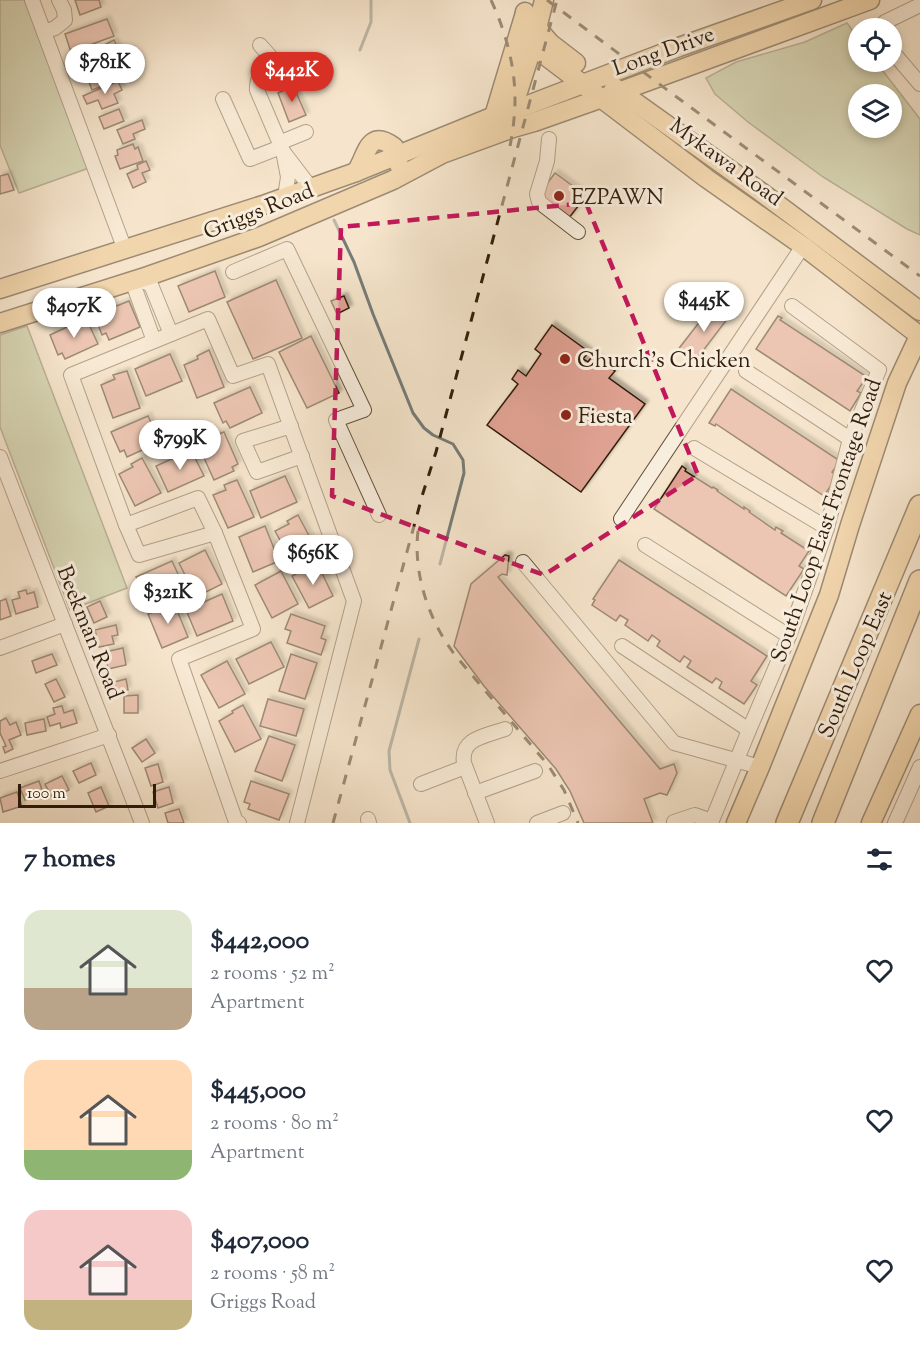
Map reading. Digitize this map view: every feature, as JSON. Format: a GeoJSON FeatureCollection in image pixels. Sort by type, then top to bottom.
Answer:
{"type":"FeatureCollection","features":[{"type":"Feature","properties":{"kind":"highway","name":"South Loop East"},"geometry":{"type":"LineString","coordinates":[[787,823],[920,506]]}},
{"type":"Feature","properties":{"kind":"highway","name":"South Loop East"},"geometry":{"type":"LineString","coordinates":[[823,823],[920,581]]}},
{"type":"Feature","properties":{"kind":"highway"},"geometry":{"type":"LineString","coordinates":[[776,823],[801,790]]}},
{"type":"Feature","properties":{"kind":"main road"},"geometry":{"type":"LineString","coordinates":[[503,114],[535,37],[544,0]]}},
{"type":"Feature","properties":{"kind":"main road","name":"Long Drive"},"geometry":{"type":"LineString","coordinates":[[503,114],[679,47],[812,0]]}},
{"type":"Feature","properties":{"kind":"main road","name":"Long Drive"},"geometry":{"type":"LineString","coordinates":[[506,131],[867,1]]}},
{"type":"Feature","properties":{"kind":"main road"},"geometry":{"type":"LineString","coordinates":[[527,6],[535,37]]}},
{"type":"Feature","properties":{"kind":"main road"},"geometry":{"type":"LineString","coordinates":[[506,131],[503,114],[527,6]]}},
{"type":"Feature","properties":{"kind":"main road"},"geometry":{"type":"LineString","coordinates":[[734,29],[740,47]]}},
{"type":"Feature","properties":{"kind":"main road","name":"Mykawa Road"},"geometry":{"type":"LineString","coordinates":[[535,37],[592,80],[620,91],[719,161],[920,311]]}},
{"type":"Feature","properties":{"kind":"main road","name":"Mykawa Road"},"geometry":{"type":"LineString","coordinates":[[592,80],[602,98],[706,178],[803,246],[920,335]]}},
{"type":"Feature","properties":{"kind":"main road","name":"Griggs Road"},"geometry":{"type":"LineString","coordinates":[[0,290],[311,188],[503,114]]}},
{"type":"Feature","properties":{"kind":"main road","name":"Griggs Road"},"geometry":{"type":"LineString","coordinates":[[0,323],[139,279],[259,237],[393,180],[442,154],[506,131]]}},
{"type":"Feature","properties":{"kind":"main road"},"geometry":{"type":"LineString","coordinates":[[393,180],[399,164],[396,156]]}},
{"type":"Feature","properties":{"kind":"main road"},"geometry":{"type":"LineString","coordinates":[[706,178],[719,161]]}},
{"type":"Feature","properties":{"kind":"main road"},"geometry":{"type":"LineString","coordinates":[[749,208],[761,192]]}},
{"type":"Feature","properties":{"kind":"main road","name":"South Loop East Frontage Road"},"geometry":{"type":"LineString","coordinates":[[736,823],[829,595],[897,382],[920,335]]}},
{"type":"Feature","properties":{"kind":"main road"},"geometry":{"type":"LineString","coordinates":[[871,823],[920,714]]}},
{"type":"Feature","properties":{"kind":"street"},"geometry":{"type":"LineString","coordinates":[[32,0],[125,250]]}},
{"type":"Feature","properties":{"kind":"street"},"geometry":{"type":"LineString","coordinates":[[44,32],[55,28],[65,20],[64,10],[59,0]]}},
{"type":"Feature","properties":{"kind":"street"},"geometry":{"type":"LineString","coordinates":[[893,18],[920,5]]}},
{"type":"Feature","properties":{"kind":"street"},"geometry":{"type":"LineString","coordinates":[[260,45],[292,81]]}},
{"type":"Feature","properties":{"kind":"street"},"geometry":{"type":"LineString","coordinates":[[274,62],[259,77],[257,90],[281,147],[288,177],[285,197]]}},
{"type":"Feature","properties":{"kind":"street"},"geometry":{"type":"LineString","coordinates":[[902,63],[920,84]]}},
{"type":"Feature","properties":{"kind":"street"},"geometry":{"type":"LineString","coordinates":[[223,99],[250,159],[281,147],[306,132]]}},
{"type":"Feature","properties":{"kind":"street"},"geometry":{"type":"LineString","coordinates":[[549,139],[537,194],[539,202],[578,232]]}},
{"type":"Feature","properties":{"kind":"street"},"geometry":{"type":"LineString","coordinates":[[281,147],[311,188]]}},
{"type":"Feature","properties":{"kind":"street"},"geometry":{"type":"LineString","coordinates":[[259,237],[268,257]]}},
{"type":"Feature","properties":{"kind":"street"},"geometry":{"type":"LineString","coordinates":[[621,519],[803,246]]}},
{"type":"Feature","properties":{"kind":"street"},"geometry":{"type":"LineString","coordinates":[[234,272],[287,249],[364,410],[336,420],[379,515]]}},
{"type":"Feature","properties":{"kind":"street"},"geometry":{"type":"LineString","coordinates":[[154,341],[135,289],[139,279],[151,285],[171,334]]}},
{"type":"Feature","properties":{"kind":"street"},"geometry":{"type":"LineString","coordinates":[[674,822],[695,815],[711,822],[789,636],[827,528],[850,439],[879,370],[792,306]]}},
{"type":"Feature","properties":{"kind":"street"},"geometry":{"type":"LineString","coordinates":[[145,316],[161,309]]}},
{"type":"Feature","properties":{"kind":"street"},"geometry":{"type":"LineString","coordinates":[[215,533],[139,555],[71,375],[208,319],[233,376],[268,364],[354,601],[297,823]]}},
{"type":"Feature","properties":{"kind":"street"},"geometry":{"type":"LineString","coordinates":[[746,371],[850,439]]}},
{"type":"Feature","properties":{"kind":"street"},"geometry":{"type":"LineString","coordinates":[[291,426],[243,441],[257,471],[302,456]]}},
{"type":"Feature","properties":{"kind":"street"},"geometry":{"type":"LineString","coordinates":[[694,448],[827,528]]}},
{"type":"Feature","properties":{"kind":"street","name":"Beekman Road"},"geometry":{"type":"LineString","coordinates":[[0,457],[142,823]]}},
{"type":"Feature","properties":{"kind":"street"},"geometry":{"type":"LineString","coordinates":[[126,525],[198,498],[215,533],[254,629],[179,659],[236,822],[239,823]]}},
{"type":"Feature","properties":{"kind":"street"},"geometry":{"type":"LineString","coordinates":[[645,545],[789,636]]}},
{"type":"Feature","properties":{"kind":"street"},"geometry":{"type":"LineString","coordinates":[[523,562],[674,743],[760,767]]}},
{"type":"Feature","properties":{"kind":"street"},"geometry":{"type":"LineString","coordinates":[[0,648],[65,624]]}},
{"type":"Feature","properties":{"kind":"street"},"geometry":{"type":"LineString","coordinates":[[621,646],[749,730]]}},
{"type":"Feature","properties":{"kind":"street"},"geometry":{"type":"LineString","coordinates":[[483,822],[463,754],[466,746],[474,740],[505,729]]}},
{"type":"Feature","properties":{"kind":"street"},"geometry":{"type":"LineString","coordinates":[[0,771],[109,735]]}},
{"type":"Feature","properties":{"kind":"street"},"geometry":{"type":"LineString","coordinates":[[421,784],[465,767]]}},
{"type":"Feature","properties":{"kind":"street"},"geometry":{"type":"LineString","coordinates":[[896,823],[920,767]]}},
{"type":"Feature","properties":{"kind":"street"},"geometry":{"type":"LineString","coordinates":[[475,793],[535,771]]}},
{"type":"Feature","properties":{"kind":"street"},"geometry":{"type":"LineString","coordinates":[[537,823],[563,813]]}},
{"type":"Feature","properties":{"kind":"highlighted area"},"geometry":{"type":"Polygon","coordinates":[[[586,203],[698,475],[544,575],[332,496],[341,227],[586,203]]]}},
{"type":"Feature","properties":{"kind":"green space"},"geometry":{"type":"Polygon","coordinates":[[[0,0],[26,0],[89,168],[19,193],[0,145],[0,0]]]}},
{"type":"Feature","properties":{"kind":"green space"},"geometry":{"type":"Polygon","coordinates":[[[847,23],[848,72],[884,72],[893,84],[848,84],[848,138],[902,138],[902,96],[920,119],[920,235],[823,177],[748,122],[715,94],[706,78],[736,62],[805,42],[847,23]]]}},
{"type":"Feature","properties":{"kind":"green space"},"geometry":{"type":"Polygon","coordinates":[[[27,326],[127,588],[70,610],[0,427],[0,335],[27,326]]]}},
{"type":"Feature","properties":{"kind":"building"},"geometry":{"type":"Polygon","coordinates":[[[75,0],[99,0],[101,7],[80,15],[75,0]]]}},
{"type":"Feature","properties":{"kind":"building"},"geometry":{"type":"Polygon","coordinates":[[[107,19],[114,36],[71,52],[65,34],[107,19]]]}},
{"type":"Feature","properties":{"kind":"building"},"geometry":{"type":"Polygon","coordinates":[[[114,40],[119,51],[110,55],[104,45],[114,40]]]}},
{"type":"Feature","properties":{"kind":"building"},"geometry":{"type":"Polygon","coordinates":[[[100,72],[105,85],[92,90],[87,77],[100,72]]]}},
{"type":"Feature","properties":{"kind":"building"},"geometry":{"type":"Polygon","coordinates":[[[118,81],[122,90],[114,94],[118,103],[102,109],[98,100],[87,104],[83,96],[118,81]]]}},
{"type":"Feature","properties":{"kind":"building"},"geometry":{"type":"Polygon","coordinates":[[[292,83],[306,115],[289,122],[278,93],[287,89],[286,85],[292,83]]]}},
{"type":"Feature","properties":{"kind":"building"},"geometry":{"type":"Polygon","coordinates":[[[119,109],[124,121],[104,129],[99,117],[119,109]]]}},
{"type":"Feature","properties":{"kind":"building"},"geometry":{"type":"Polygon","coordinates":[[[142,120],[145,129],[133,134],[135,139],[123,144],[117,130],[142,120]]]}},
{"type":"Feature","properties":{"kind":"building"},"geometry":{"type":"Polygon","coordinates":[[[133,144],[135,149],[138,147],[143,161],[120,169],[115,156],[118,155],[117,150],[133,144]]]}},
{"type":"Feature","properties":{"kind":"building"},"geometry":{"type":"Polygon","coordinates":[[[146,161],[150,170],[142,173],[146,182],[133,188],[127,174],[138,169],[137,165],[146,161]]]}},
{"type":"Feature","properties":{"kind":"building","name":"EZPAWN"},"geometry":{"type":"Polygon","coordinates":[[[555,173],[581,192],[577,197],[582,201],[569,218],[538,196],[555,173]]]}},
{"type":"Feature","properties":{"kind":"building"},"geometry":{"type":"Polygon","coordinates":[[[8,174],[14,190],[0,194],[0,176],[8,174]]]}},
{"type":"Feature","properties":{"kind":"building"},"geometry":{"type":"Polygon","coordinates":[[[215,271],[225,297],[189,312],[178,286],[215,271]]]}},
{"type":"Feature","properties":{"kind":"building"},"geometry":{"type":"Polygon","coordinates":[[[276,280],[302,338],[253,359],[227,302],[276,280]]]}},
{"type":"Feature","properties":{"kind":"building"},"geometry":{"type":"Polygon","coordinates":[[[344,296],[349,308],[337,314],[331,301],[344,296]]]}},
{"type":"Feature","properties":{"kind":"building"},"geometry":{"type":"Polygon","coordinates":[[[129,301],[140,327],[109,340],[106,333],[102,335],[94,315],[129,301]]]}},
{"type":"Feature","properties":{"kind":"building"},"geometry":{"type":"Polygon","coordinates":[[[715,302],[731,314],[693,364],[677,351],[715,302]]]}},
{"type":"Feature","properties":{"kind":"building"},"geometry":{"type":"Polygon","coordinates":[[[778,316],[782,318],[780,320],[867,377],[857,391],[861,393],[850,411],[756,349],[778,316]]]}},
{"type":"Feature","properties":{"kind":"building"},"geometry":{"type":"Polygon","coordinates":[[[86,318],[98,344],[65,359],[62,353],[58,355],[50,335],[86,318]]]}},
{"type":"Feature","properties":{"kind":"building","name":"Fiesta"},"geometry":{"type":"Polygon","coordinates":[[[552,325],[589,352],[583,359],[588,362],[593,355],[615,371],[609,378],[645,404],[581,492],[487,425],[518,384],[512,379],[518,370],[526,376],[541,354],[535,349],[552,325]]]}},
{"type":"Feature","properties":{"kind":"building"},"geometry":{"type":"Polygon","coordinates":[[[311,336],[339,393],[307,408],[279,352],[311,336]]]}},
{"type":"Feature","properties":{"kind":"building"},"geometry":{"type":"Polygon","coordinates":[[[209,350],[224,387],[197,398],[184,365],[198,359],[197,356],[209,350]]]}},
{"type":"Feature","properties":{"kind":"building"},"geometry":{"type":"Polygon","coordinates":[[[170,354],[182,381],[146,396],[135,369],[170,354]]]}},
{"type":"Feature","properties":{"kind":"building"},"geometry":{"type":"Polygon","coordinates":[[[127,371],[140,408],[113,418],[101,385],[115,379],[113,375],[127,371]]]}},
{"type":"Feature","properties":{"kind":"building"},"geometry":{"type":"Polygon","coordinates":[[[250,387],[262,413],[230,428],[226,421],[223,423],[214,403],[250,387]]]}},
{"type":"Feature","properties":{"kind":"building"},"geometry":{"type":"Polygon","coordinates":[[[731,389],[840,461],[832,472],[837,476],[824,496],[716,424],[715,426],[709,423],[731,389]]]}},
{"type":"Feature","properties":{"kind":"building"},"geometry":{"type":"Polygon","coordinates":[[[148,416],[160,442],[127,457],[124,450],[120,452],[111,432],[148,416]]]}},
{"type":"Feature","properties":{"kind":"building"},"geometry":{"type":"Polygon","coordinates":[[[224,432],[238,464],[232,467],[234,471],[214,480],[199,447],[213,441],[211,437],[224,432]]]}},
{"type":"Feature","properties":{"kind":"building"},"geometry":{"type":"Polygon","coordinates":[[[191,450],[204,476],[168,492],[156,466],[191,450]]]}},
{"type":"Feature","properties":{"kind":"building"},"geometry":{"type":"Polygon","coordinates":[[[142,458],[161,493],[135,506],[119,474],[133,467],[131,464],[142,458]]]}},
{"type":"Feature","properties":{"kind":"building"},"geometry":{"type":"Polygon","coordinates":[[[682,466],[686,469],[685,471],[718,490],[744,509],[744,507],[775,530],[776,527],[783,531],[781,533],[809,551],[799,566],[804,569],[786,596],[654,509],[682,466]]]}},
{"type":"Feature","properties":{"kind":"building"},"geometry":{"type":"Polygon","coordinates":[[[285,476],[297,502],[261,518],[250,491],[285,476]]]}},
{"type":"Feature","properties":{"kind":"building"},"geometry":{"type":"Polygon","coordinates":[[[237,480],[254,517],[228,528],[213,495],[226,490],[224,485],[237,480]]]}},
{"type":"Feature","properties":{"kind":"building"},"geometry":{"type":"Polygon","coordinates":[[[298,515],[316,549],[292,562],[275,531],[289,524],[287,521],[298,515]]]}},
{"type":"Feature","properties":{"kind":"building"},"geometry":{"type":"Polygon","coordinates":[[[265,526],[279,561],[253,572],[239,537],[265,526]]]}},
{"type":"Feature","properties":{"kind":"building"},"geometry":{"type":"Polygon","coordinates":[[[205,550],[222,584],[196,597],[179,563],[205,550]]]}},
{"type":"Feature","properties":{"kind":"building"},"geometry":{"type":"Polygon","coordinates":[[[505,555],[509,556],[507,575],[502,574],[498,577],[660,769],[674,764],[677,773],[667,795],[660,793],[644,799],[653,823],[584,823],[570,791],[556,769],[484,686],[454,646],[471,584],[505,555]]]}},
{"type":"Feature","properties":{"kind":"building"},"geometry":{"type":"Polygon","coordinates":[[[619,560],[767,656],[751,681],[757,685],[744,704],[719,688],[722,682],[716,678],[712,683],[687,667],[691,661],[684,656],[680,662],[657,646],[660,641],[652,635],[648,641],[625,625],[628,620],[620,615],[616,621],[592,605],[595,600],[593,599],[619,560]]]}},
{"type":"Feature","properties":{"kind":"building"},"geometry":{"type":"Polygon","coordinates":[[[172,561],[184,587],[148,603],[136,577],[172,561]]]}},
{"type":"Feature","properties":{"kind":"building"},"geometry":{"type":"Polygon","coordinates":[[[317,563],[333,596],[309,608],[292,576],[317,563]]]}},
{"type":"Feature","properties":{"kind":"building"},"geometry":{"type":"Polygon","coordinates":[[[281,571],[298,604],[272,618],[255,585],[281,571]]]}},
{"type":"Feature","properties":{"kind":"building"},"geometry":{"type":"Polygon","coordinates":[[[26,590],[27,594],[34,592],[38,607],[16,614],[12,600],[20,598],[18,592],[26,590]]]}},
{"type":"Feature","properties":{"kind":"building"},"geometry":{"type":"Polygon","coordinates":[[[222,594],[233,621],[197,636],[186,610],[222,594]]]}},
{"type":"Feature","properties":{"kind":"building"},"geometry":{"type":"Polygon","coordinates":[[[6,599],[11,616],[0,620],[0,601],[6,599]]]}},
{"type":"Feature","properties":{"kind":"building"},"geometry":{"type":"Polygon","coordinates":[[[100,601],[107,617],[94,623],[87,607],[100,601]]]}},
{"type":"Feature","properties":{"kind":"building"},"geometry":{"type":"Polygon","coordinates":[[[174,603],[188,637],[162,648],[148,614],[174,603]]]}},
{"type":"Feature","properties":{"kind":"building"},"geometry":{"type":"Polygon","coordinates":[[[291,614],[325,626],[321,638],[326,640],[321,655],[287,643],[291,631],[285,629],[291,614]]]}},
{"type":"Feature","properties":{"kind":"building"},"geometry":{"type":"Polygon","coordinates":[[[116,625],[118,635],[112,636],[114,644],[99,647],[95,630],[116,625]]]}},
{"type":"Feature","properties":{"kind":"building"},"geometry":{"type":"Polygon","coordinates":[[[271,642],[284,667],[249,684],[236,659],[271,642]]]}},
{"type":"Feature","properties":{"kind":"building"},"geometry":{"type":"Polygon","coordinates":[[[123,648],[126,665],[108,669],[105,652],[123,648]]]}},
{"type":"Feature","properties":{"kind":"building"},"geometry":{"type":"Polygon","coordinates":[[[52,654],[57,665],[36,673],[32,661],[52,654]]]}},
{"type":"Feature","properties":{"kind":"building"},"geometry":{"type":"Polygon","coordinates":[[[291,654],[317,663],[305,699],[279,691],[291,654]]]}},
{"type":"Feature","properties":{"kind":"building"},"geometry":{"type":"Polygon","coordinates":[[[227,661],[245,694],[219,708],[201,675],[227,661]]]}},
{"type":"Feature","properties":{"kind":"building"},"geometry":{"type":"Polygon","coordinates":[[[56,679],[65,697],[54,702],[45,684],[56,679]]]}},
{"type":"Feature","properties":{"kind":"building"},"geometry":{"type":"Polygon","coordinates":[[[126,679],[128,690],[116,692],[114,682],[126,679]]]}},
{"type":"Feature","properties":{"kind":"building"},"geometry":{"type":"Polygon","coordinates":[[[138,695],[138,713],[124,713],[124,696],[138,695]]]}},
{"type":"Feature","properties":{"kind":"building"},"geometry":{"type":"Polygon","coordinates":[[[268,699],[304,709],[296,736],[260,726],[268,699]]]}},
{"type":"Feature","properties":{"kind":"building"},"geometry":{"type":"Polygon","coordinates":[[[243,705],[261,739],[235,752],[219,721],[243,705]]]}},
{"type":"Feature","properties":{"kind":"building"},"geometry":{"type":"Polygon","coordinates":[[[62,706],[64,713],[73,710],[77,723],[61,728],[60,723],[50,726],[47,717],[55,714],[53,708],[62,706]]]}},
{"type":"Feature","properties":{"kind":"building"},"geometry":{"type":"Polygon","coordinates":[[[6,718],[10,725],[16,722],[21,735],[9,740],[13,749],[5,753],[3,747],[6,746],[0,733],[0,721],[6,718]]]}},
{"type":"Feature","properties":{"kind":"building"},"geometry":{"type":"Polygon","coordinates":[[[44,719],[46,731],[27,735],[25,723],[44,719]]]}},
{"type":"Feature","properties":{"kind":"building"},"geometry":{"type":"Polygon","coordinates":[[[269,736],[295,745],[282,781],[255,771],[269,736]]]}},
{"type":"Feature","properties":{"kind":"building"},"geometry":{"type":"Polygon","coordinates":[[[146,739],[155,753],[142,762],[132,748],[146,739]]]}},
{"type":"Feature","properties":{"kind":"building"},"geometry":{"type":"Polygon","coordinates":[[[91,763],[96,775],[79,783],[73,771],[91,763]]]}},
{"type":"Feature","properties":{"kind":"building"},"geometry":{"type":"Polygon","coordinates":[[[158,764],[163,782],[151,786],[145,768],[158,764]]]}},
{"type":"Feature","properties":{"kind":"building"},"geometry":{"type":"Polygon","coordinates":[[[62,776],[69,790],[52,798],[45,784],[62,776]]]}},
{"type":"Feature","properties":{"kind":"building"},"geometry":{"type":"Polygon","coordinates":[[[39,781],[43,793],[25,800],[20,788],[39,781]]]}},
{"type":"Feature","properties":{"kind":"building"},"geometry":{"type":"Polygon","coordinates":[[[251,781],[289,794],[279,820],[248,809],[250,804],[244,802],[251,781]]]}},
{"type":"Feature","properties":{"kind":"building"},"geometry":{"type":"Polygon","coordinates":[[[101,787],[109,806],[96,812],[88,793],[101,787]]]}},
{"type":"Feature","properties":{"kind":"building"},"geometry":{"type":"Polygon","coordinates":[[[169,787],[173,803],[158,808],[153,792],[169,787]]]}},
{"type":"Feature","properties":{"kind":"building"},"geometry":{"type":"Polygon","coordinates":[[[17,792],[22,806],[3,812],[0,798],[17,792]]]}},
{"type":"Feature","properties":{"kind":"building"},"geometry":{"type":"Polygon","coordinates":[[[179,809],[184,823],[168,823],[165,813],[179,809]]]}},
{"type":"Feature","properties":{"kind":"waterway"},"geometry":{"type":"LineString","coordinates":[[360,50],[371,22],[371,0]]}},
{"type":"Feature","properties":{"kind":"waterway"},"geometry":{"type":"LineString","coordinates":[[334,220],[354,262],[413,413],[424,428],[433,435],[453,444],[463,460],[464,473],[440,564]]}},
{"type":"Feature","properties":{"kind":"waterway"},"geometry":{"type":"LineString","coordinates":[[410,823],[390,770],[389,751],[419,639]]}},
{"type":"Feature","properties":{"kind":"railway"},"geometry":{"type":"LineString","coordinates":[[491,0],[505,36],[515,86],[514,123],[510,146]]}},
{"type":"Feature","properties":{"kind":"railway"},"geometry":{"type":"LineString","coordinates":[[547,0],[920,276]]}},
{"type":"Feature","properties":{"kind":"railway"},"geometry":{"type":"LineString","coordinates":[[333,823],[436,452],[557,0]]}},
{"type":"Feature","properties":{"kind":"railway"},"geometry":{"type":"LineString","coordinates":[[418,531],[418,564],[425,596],[446,642],[548,765],[564,790],[578,823]]}},
{"type":"Feature","properties":{"kind":"place","name":"EZPAWN"},"geometry":{"type":"Point","coordinates":[559,196]}},
{"type":"Feature","properties":{"kind":"place","name":"Church's Chicken"},"geometry":{"type":"Point","coordinates":[565,359]}},
{"type":"Feature","properties":{"kind":"place","name":"Fiesta"},"geometry":{"type":"Point","coordinates":[566,415]}}]}
